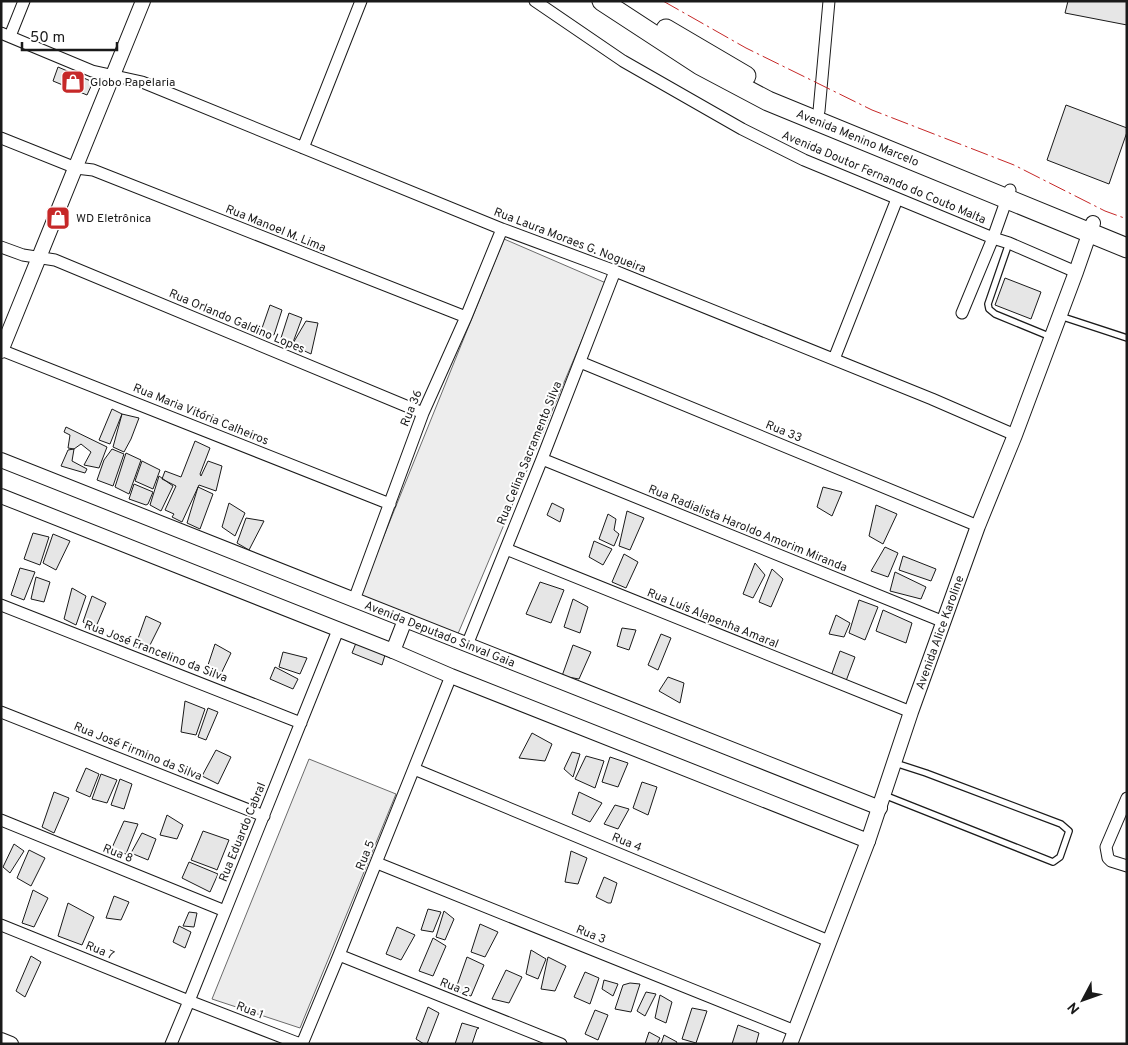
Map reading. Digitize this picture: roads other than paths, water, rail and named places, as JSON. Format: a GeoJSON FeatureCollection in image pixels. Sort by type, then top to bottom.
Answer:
{"type":"FeatureCollection","features":[{"type":"Feature","properties":{"kind":"main road","name":"Avenida Menino Marcelo"},"geometry":{"type":"LineString","coordinates":[[602,1],[700,65],[768,101],[1008,194],[1091,228],[1127,248]]}},
{"type":"Feature","properties":{"kind":"main road","name":"Avenida Menino Marcelo"},"geometry":{"type":"LineString","coordinates":[[623,1],[654,22],[750,78],[819,111],[1008,194]]}},
{"type":"Feature","properties":{"kind":"main road","name":"Avenida Menino Marcelo"},"geometry":{"type":"LineString","coordinates":[[1091,228],[1127,237]]}},
{"type":"Feature","properties":{"kind":"street"},"geometry":{"type":"LineString","coordinates":[[6,35],[24,1]]}},
{"type":"Feature","properties":{"kind":"street"},"geometry":{"type":"LineString","coordinates":[[1,350],[143,1]]}},
{"type":"Feature","properties":{"kind":"street"},"geometry":{"type":"LineString","coordinates":[[303,148],[360,1]]}},
{"type":"Feature","properties":{"kind":"street","name":"Avenida Doutor Fernando do Couto Malta"},"geometry":{"type":"LineString","coordinates":[[534,1],[623,61],[742,129],[804,160],[1076,272]]}},
{"type":"Feature","properties":{"kind":"street"},"geometry":{"type":"LineString","coordinates":[[819,111],[829,1]]}},
{"type":"Feature","properties":{"kind":"street","name":"Rua Laura Moraes G. Nogueira"},"geometry":{"type":"LineString","coordinates":[[6,35],[92,71],[142,82],[502,229],[615,271],[834,359],[1015,435]]}},
{"type":"Feature","properties":{"kind":"street","name":"Rua Manoel M. Lima"},"geometry":{"type":"LineString","coordinates":[[1,138],[76,168],[93,170],[466,317]]}},
{"type":"Feature","properties":{"kind":"street"},"geometry":{"type":"LineString","coordinates":[[962,313],[993,238],[1008,194]]}},
{"type":"Feature","properties":{"kind":"street"},"geometry":{"type":"LineString","coordinates":[[834,359],[898,199]]}},
{"type":"Feature","properties":{"kind":"street","name":"Avenida Alice Karoline"},"geometry":{"type":"LineString","coordinates":[[793,1037],[882,802],[911,712],[978,526],[1015,435],[1091,228]]}},
{"type":"Feature","properties":{"kind":"street","name":"Rua 36"},"geometry":{"type":"LineString","coordinates":[[354,600],[423,413],[466,317],[502,229]]}},
{"type":"Feature","properties":{"kind":"street","name":"Rua Orlando Galdino Lopes"},"geometry":{"type":"LineString","coordinates":[[1,247],[23,256],[55,260],[423,413]]}},
{"type":"Feature","properties":{"kind":"street","name":"Rua Celina Sacramento Silva"},"geometry":{"type":"LineString","coordinates":[[467,645],[615,271]]}},
{"type":"Feature","properties":{"kind":"street","name":"Rua Maria Vitória Calheiros"},"geometry":{"type":"LineString","coordinates":[[1,350],[390,504]]}},
{"type":"Feature","properties":{"kind":"street","name":"Rua 33"},"geometry":{"type":"LineString","coordinates":[[580,362],[978,526]]}},
{"type":"Feature","properties":{"kind":"street","name":"Rua Radialista Haroldo Amorim Miranda"},"geometry":{"type":"LineString","coordinates":[[542,459],[944,622]]}},
{"type":"Feature","properties":{"kind":"street","name":"Avenida Deputado Sinval Gaia"},"geometry":{"type":"LineString","coordinates":[[1,460],[467,645],[882,802]]}},
{"type":"Feature","properties":{"kind":"street"},"geometry":{"type":"LineString","coordinates":[[1,496],[868,840]]}},
{"type":"Feature","properties":{"kind":"street","name":"Rua Luís Alapenha Amaral"},"geometry":{"type":"LineString","coordinates":[[506,549],[911,712]]}},
{"type":"Feature","properties":{"kind":"street","name":"Rua José Francelino da Silva"},"geometry":{"type":"LineString","coordinates":[[1,605],[301,723]]}},
{"type":"Feature","properties":{"kind":"street"},"geometry":{"type":"LineString","coordinates":[[393,651],[404,620]]}},
{"type":"Feature","properties":{"kind":"street","name":"Rua Eduardo Cabral"},"geometry":{"type":"LineString","coordinates":[[170,1044],[338,630]]}},
{"type":"Feature","properties":{"kind":"street","name":"Rua 5"},"geometry":{"type":"LineString","coordinates":[[301,1044],[339,955],[451,676]]}},
{"type":"Feature","properties":{"kind":"street","name":"Rua José Firmino da Silva"},"geometry":{"type":"LineString","coordinates":[[1,712],[264,816]]}},
{"type":"Feature","properties":{"kind":"street","name":"Rua 4"},"geometry":{"type":"LineString","coordinates":[[414,769],[829,941]]}},
{"type":"Feature","properties":{"kind":"street"},"geometry":{"type":"LineString","coordinates":[[1127,798],[1106,848],[1108,858],[1111,861],[1127,866]]}},
{"type":"Feature","properties":{"kind":"street","name":"Rua 8"},"geometry":{"type":"LineString","coordinates":[[1,820],[225,911]]}},
{"type":"Feature","properties":{"kind":"street","name":"Rua 3"},"geometry":{"type":"LineString","coordinates":[[376,863],[793,1037]]}},
{"type":"Feature","properties":{"kind":"street","name":"Rua 7"},"geometry":{"type":"LineString","coordinates":[[1,925],[189,1001]]}},
{"type":"Feature","properties":{"kind":"street","name":"Rua 2"},"geometry":{"type":"LineString","coordinates":[[339,955],[561,1044]]}},
{"type":"Feature","properties":{"kind":"street","name":"Rua 1"},"geometry":{"type":"LineString","coordinates":[[189,1001],[301,1044]]}},
{"type":"Feature","properties":{"kind":"lane"},"geometry":{"type":"LineString","coordinates":[[1008,243],[988,304],[989,309],[995,314],[1051,337]]}},
{"type":"Feature","properties":{"kind":"lane"},"geometry":{"type":"LineString","coordinates":[[1060,316],[1127,338]]}},
{"type":"Feature","properties":{"kind":"lane"},"geometry":{"type":"LineString","coordinates":[[882,802],[1053,862],[1060,857],[1069,831],[1061,824],[895,763]]}},
{"type":"Feature","properties":{"kind":"place","name":"Globo Papelaria"},"geometry":{"type":"Point","coordinates":[73,82]}},
{"type":"Feature","properties":{"kind":"place","name":"WD Eletrônica"},"geometry":{"type":"Point","coordinates":[58,218]}}]}
